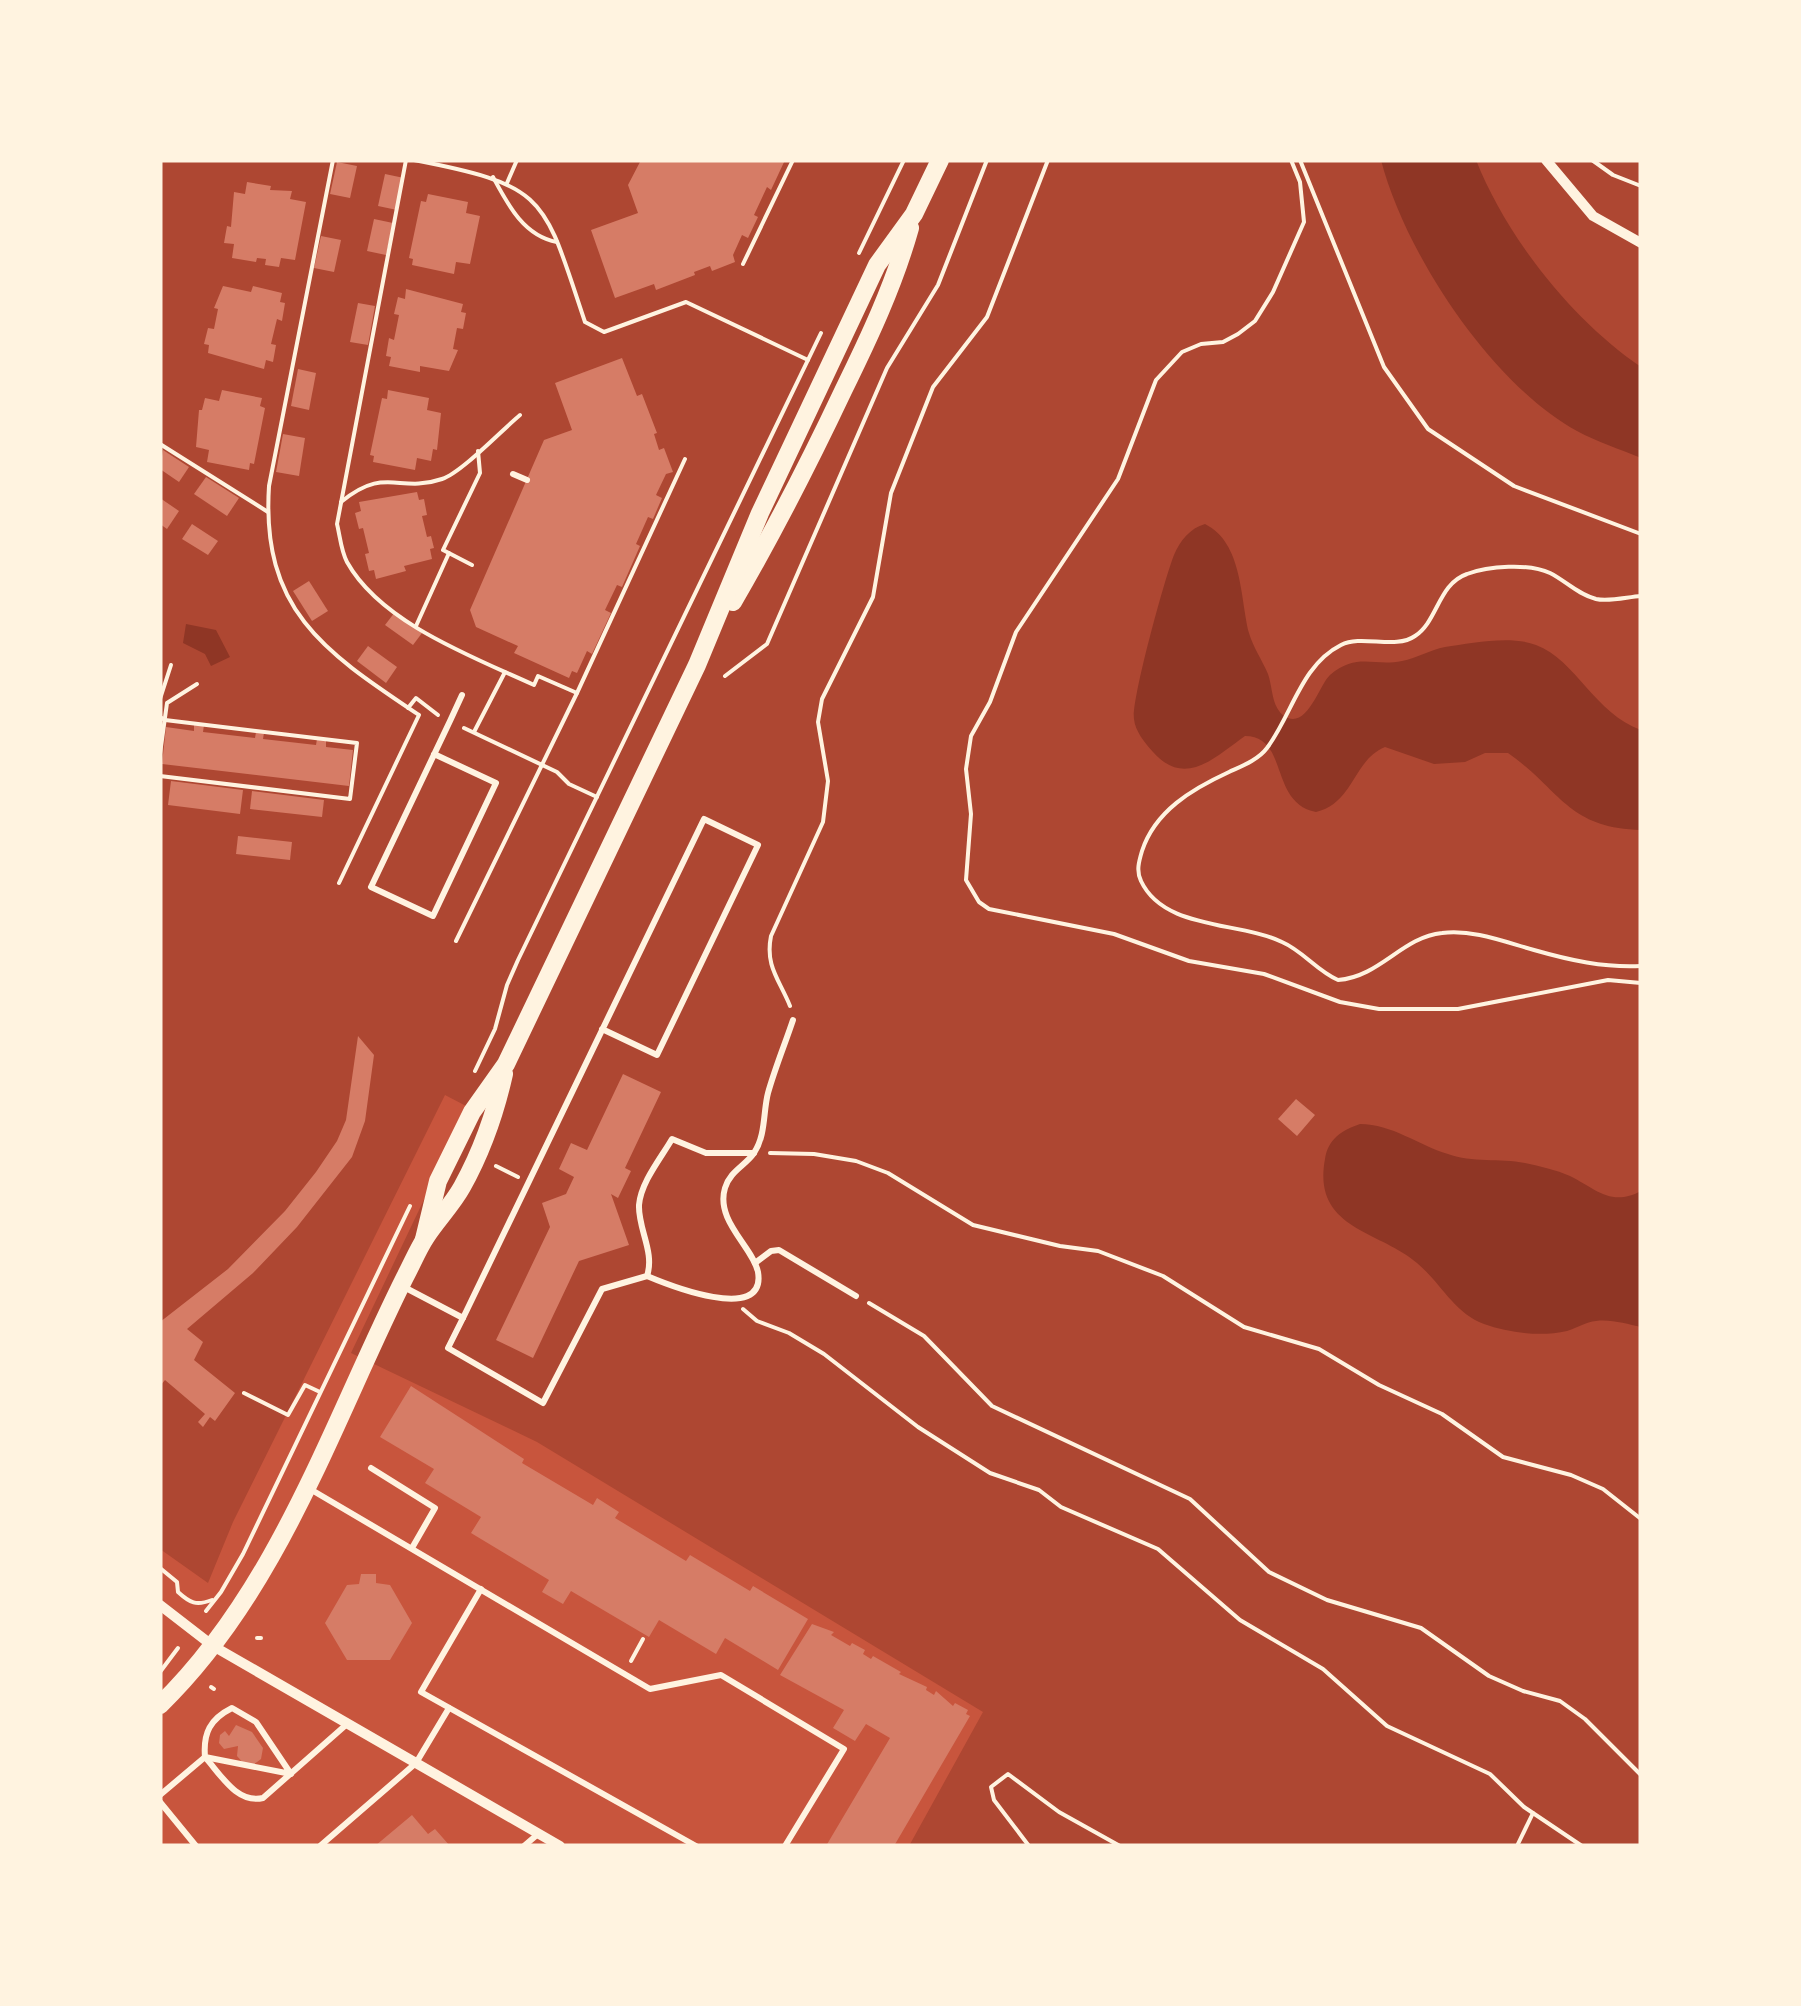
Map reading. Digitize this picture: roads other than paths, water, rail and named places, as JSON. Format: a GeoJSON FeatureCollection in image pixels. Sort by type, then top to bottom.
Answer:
{"type":"FeatureCollection","features":[{"type":"Feature","properties":{"kind":"main road"},"geometry":{"type":"LineString","coordinates":[[160,1705],[213,1646],[245,1602],[306,1486],[424,1240],[460,1190],[492,1124],[506,1064],[696,665],[760,513],[878,266],[914,214],[940,160]]}},
{"type":"Feature","properties":{"kind":"main road"},"geometry":{"type":"LineString","coordinates":[[696,665],[788,508],[896,275],[914,214]]}},
{"type":"Feature","properties":{"kind":"street"},"geometry":{"type":"LineString","coordinates":[[1546,160],[1593,216],[1641,243]]}},
{"type":"Feature","properties":{"kind":"street"},"geometry":{"type":"LineString","coordinates":[[160,1605],[213,1646],[560,1846]]}},
{"type":"Feature","properties":{"kind":"lane"},"geometry":{"type":"LineString","coordinates":[[513,474],[527,480]]}},
{"type":"Feature","properties":{"kind":"lane"},"geometry":{"type":"LineString","coordinates":[[434,754],[496,783],[434,916],[372,887],[434,754],[462,696]]}},
{"type":"Feature","properties":{"kind":"lane"},"geometry":{"type":"LineString","coordinates":[[602,1029],[657,1055],[758,845],[704,819],[527,1182],[448,1348],[543,1403],[602,1289],[648,1276],[688,1293],[730,1298],[746,1295],[756,1286],[759,1275],[724,1203],[725,1187],[736,1168],[754,1153],[766,1120],[767,1098],[793,1020]]}},
{"type":"Feature","properties":{"kind":"lane"},"geometry":{"type":"LineString","coordinates":[[648,1276],[651,1264],[639,1210],[641,1194],[672,1139],[706,1153],[754,1153]]}},
{"type":"Feature","properties":{"kind":"lane"},"geometry":{"type":"LineString","coordinates":[[754,1263],[771,1251],[780,1250],[856,1296]]}},
{"type":"Feature","properties":{"kind":"lane"},"geometry":{"type":"LineString","coordinates":[[401,1286],[463,1318]]}},
{"type":"Feature","properties":{"kind":"lane"},"geometry":{"type":"LineString","coordinates":[[371,1468],[435,1508],[412,1548]]}},
{"type":"Feature","properties":{"kind":"lane"},"geometry":{"type":"LineString","coordinates":[[306,1486],[650,1689],[721,1675],[844,1749],[785,1846]]}},
{"type":"Feature","properties":{"kind":"lane"},"geometry":{"type":"LineString","coordinates":[[481,1588],[422,1692],[696,1846]]}},
{"type":"Feature","properties":{"kind":"lane"},"geometry":{"type":"LineString","coordinates":[[291,1774],[256,1722],[232,1708],[216,1719],[204,1736],[205,1758],[242,1797],[251,1800],[263,1798],[291,1774],[347,1724]]}},
{"type":"Feature","properties":{"kind":"lane"},"geometry":{"type":"LineString","coordinates":[[320,1846],[416,1763],[450,1708]]}},
{"type":"Feature","properties":{"kind":"lane"},"geometry":{"type":"LineString","coordinates":[[160,1795],[205,1758],[291,1774]]}},
{"type":"Feature","properties":{"kind":"lane"},"geometry":{"type":"LineString","coordinates":[[160,1802],[196,1846]]}},
{"type":"Feature","properties":{"kind":"lane"},"geometry":{"type":"LineString","coordinates":[[524,1846],[539,1834]]}}]}
